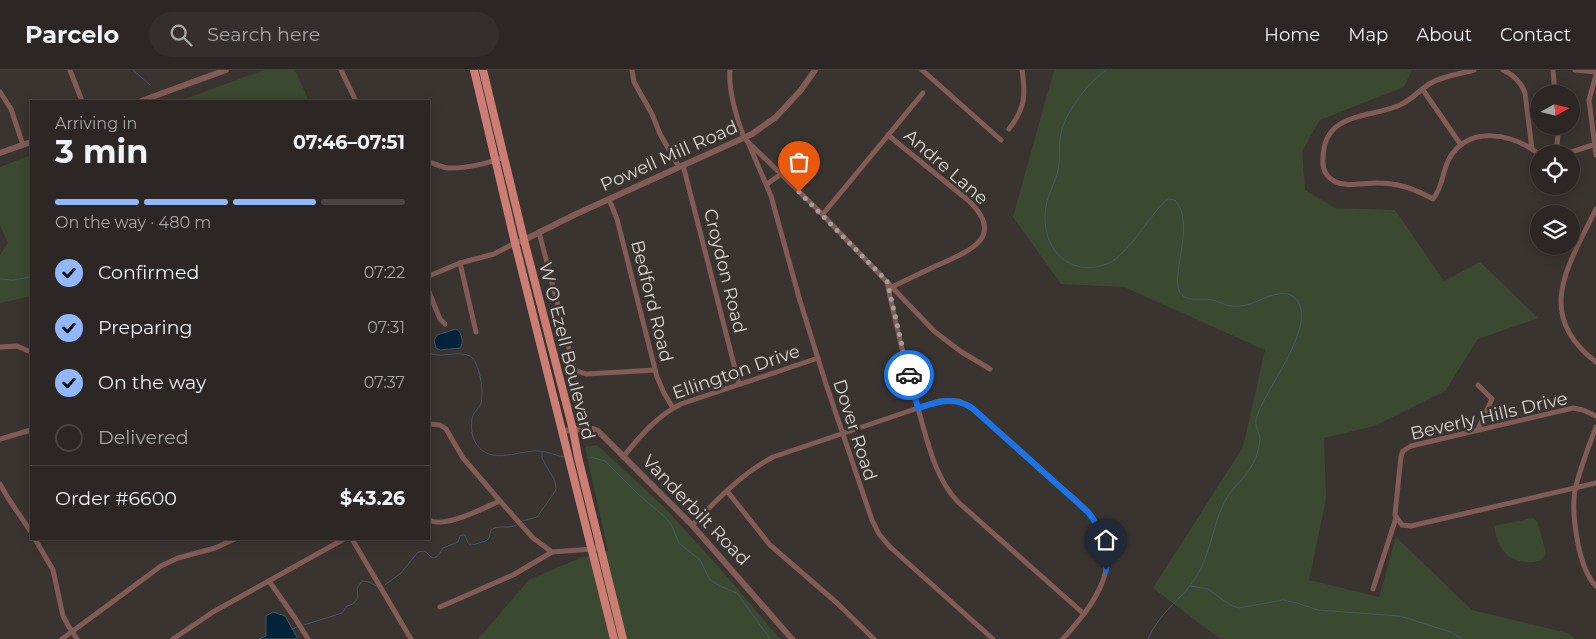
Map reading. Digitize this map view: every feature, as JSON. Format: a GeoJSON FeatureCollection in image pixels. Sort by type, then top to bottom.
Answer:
{"type":"FeatureCollection","features":[{"type":"Feature","properties":{"kind":"main road","name":"W O Ezell Boulevard"},"geometry":{"type":"LineString","coordinates":[[474,70],[515,243],[614,639]]}},
{"type":"Feature","properties":{"kind":"main road","name":"W O Ezell Boulevard"},"geometry":{"type":"LineString","coordinates":[[483,70],[623,639]]}},
{"type":"Feature","properties":{"kind":"street"},"geometry":{"type":"LineString","coordinates":[[70,70],[76,81],[82,100]]}},
{"type":"Feature","properties":{"kind":"street"},"geometry":{"type":"LineString","coordinates":[[144,100],[226,70]]}},
{"type":"Feature","properties":{"kind":"street"},"geometry":{"type":"LineString","coordinates":[[341,70],[356,100]]}},
{"type":"Feature","properties":{"kind":"street","name":"Croydon Road"},"geometry":{"type":"LineString","coordinates":[[632,70],[634,82],[652,114],[660,134],[681,166],[739,384]]}},
{"type":"Feature","properties":{"kind":"street","name":"Dover Road"},"geometry":{"type":"LineString","coordinates":[[730,70],[729,79],[739,124],[767,184],[800,301],[868,512],[879,534],[890,546],[993,639]]}},
{"type":"Feature","properties":{"kind":"street","name":"Powell Mill Road"},"geometry":{"type":"LineString","coordinates":[[515,243],[681,166],[746,140],[776,117],[801,90],[815,70]]}},
{"type":"Feature","properties":{"kind":"street"},"geometry":{"type":"LineString","coordinates":[[922,70],[1001,140]]}},
{"type":"Feature","properties":{"kind":"street"},"geometry":{"type":"LineString","coordinates":[[1008,129],[1022,110],[1024,89],[1022,70]]}},
{"type":"Feature","properties":{"kind":"street"},"geometry":{"type":"LineString","coordinates":[[1474,70],[1432,82],[1412,99],[1401,105],[1354,117],[1339,125],[1328,138],[1323,150],[1322,162],[1325,172],[1337,182],[1390,184],[1434,199],[1450,157],[1461,145],[1474,138],[1494,136],[1514,139],[1530,148]]}},
{"type":"Feature","properties":{"kind":"street"},"geometry":{"type":"LineString","coordinates":[[1503,70],[1516,78],[1525,93],[1532,145]]}},
{"type":"Feature","properties":{"kind":"street"},"geometry":{"type":"LineString","coordinates":[[1553,70],[1554,85]]}},
{"type":"Feature","properties":{"kind":"street"},"geometry":{"type":"LineString","coordinates":[[1575,70],[1596,72]]}},
{"type":"Feature","properties":{"kind":"street"},"geometry":{"type":"LineString","coordinates":[[1596,76],[1589,100],[1596,155]]}},
{"type":"Feature","properties":{"kind":"street"},"geometry":{"type":"LineString","coordinates":[[1423,90],[1461,145]]}},
{"type":"Feature","properties":{"kind":"street"},"geometry":{"type":"LineString","coordinates":[[0,92],[11,109],[23,145]]}},
{"type":"Feature","properties":{"kind":"street"},"geometry":{"type":"LineString","coordinates":[[822,214],[923,93]]}},
{"type":"Feature","properties":{"kind":"street","name":"Andre Lane"},"geometry":{"type":"LineString","coordinates":[[888,135],[974,206],[982,216],[984,228],[978,243],[969,251],[892,287]]}},
{"type":"Feature","properties":{"kind":"street"},"geometry":{"type":"LineString","coordinates":[[746,140],[822,214],[934,331],[960,351],[990,369]]}},
{"type":"Feature","properties":{"kind":"street"},"geometry":{"type":"LineString","coordinates":[[0,153],[30,142]]}},
{"type":"Feature","properties":{"kind":"street"},"geometry":{"type":"LineString","coordinates":[[1580,149],[1595,144]]}},
{"type":"Feature","properties":{"kind":"street"},"geometry":{"type":"LineString","coordinates":[[430,162],[444,167],[456,168],[504,157]]}},
{"type":"Feature","properties":{"kind":"street"},"geometry":{"type":"LineString","coordinates":[[767,184],[781,174]]}},
{"type":"Feature","properties":{"kind":"street","name":"Bedford Road"},"geometry":{"type":"LineString","coordinates":[[609,199],[617,219],[655,370],[664,393],[673,408]]}},
{"type":"Feature","properties":{"kind":"street"},"geometry":{"type":"LineString","coordinates":[[1596,209],[1573,256],[1562,287],[1561,300],[1562,314],[1569,333],[1582,350],[1596,362]]}},
{"type":"Feature","properties":{"kind":"street"},"geometry":{"type":"LineString","coordinates":[[539,232],[574,368],[586,374],[655,370]]}},
{"type":"Feature","properties":{"kind":"street"},"geometry":{"type":"LineString","coordinates":[[430,276],[460,263],[494,254],[515,243]]}},
{"type":"Feature","properties":{"kind":"street"},"geometry":{"type":"LineString","coordinates":[[460,263],[476,332]]}},
{"type":"Feature","properties":{"kind":"street"},"geometry":{"type":"LineString","coordinates":[[887,281],[893,313],[918,408],[941,479],[951,495],[1084,614]]}},
{"type":"Feature","properties":{"kind":"street"},"geometry":{"type":"LineString","coordinates":[[430,294],[444,324]]}},
{"type":"Feature","properties":{"kind":"street"},"geometry":{"type":"LineString","coordinates":[[0,347],[17,346],[30,352]]}},
{"type":"Feature","properties":{"kind":"street","name":"Ellington Drive"},"geometry":{"type":"LineString","coordinates":[[623,456],[650,427],[673,408],[818,358]]}},
{"type":"Feature","properties":{"kind":"street"},"geometry":{"type":"LineString","coordinates":[[1478,385],[1492,399],[1478,429]]}},
{"type":"Feature","properties":{"kind":"street"},"geometry":{"type":"LineString","coordinates":[[692,525],[749,472],[773,457],[918,408],[946,400],[959,401],[971,407],[1088,512],[1101,534],[1106,563],[1099,592],[1084,614],[1062,639]]}},
{"type":"Feature","properties":{"kind":"street","name":"Beverly Hills Drive"},"geometry":{"type":"LineString","coordinates":[[1396,517],[1400,460],[1403,451],[1411,446],[1573,408],[1596,416]]}},
{"type":"Feature","properties":{"kind":"street"},"geometry":{"type":"LineString","coordinates":[[430,424],[440,425],[446,429],[463,458],[500,501],[532,538],[552,552]]}},
{"type":"Feature","properties":{"kind":"street"},"geometry":{"type":"LineString","coordinates":[[1596,427],[1575,488],[1574,510],[1583,566],[1590,580],[1596,586]]}},
{"type":"Feature","properties":{"kind":"street","name":"Vanderbilt Road"},"geometry":{"type":"LineString","coordinates":[[563,431],[590,428],[596,430],[692,525],[792,639]]}},
{"type":"Feature","properties":{"kind":"street"},"geometry":{"type":"LineString","coordinates":[[0,439],[30,430]]}},
{"type":"Feature","properties":{"kind":"street"},"geometry":{"type":"LineString","coordinates":[[1396,517],[1402,525],[1411,526],[1596,483]]}},
{"type":"Feature","properties":{"kind":"street"},"geometry":{"type":"LineString","coordinates":[[0,484],[30,531]]}},
{"type":"Feature","properties":{"kind":"street"},"geometry":{"type":"LineString","coordinates":[[727,491],[770,544],[837,603],[874,639]]}},
{"type":"Feature","properties":{"kind":"street"},"geometry":{"type":"LineString","coordinates":[[430,520],[435,523],[443,522],[472,513],[500,501]]}},
{"type":"Feature","properties":{"kind":"street"},"geometry":{"type":"LineString","coordinates":[[1373,589],[1396,517]]}},
{"type":"Feature","properties":{"kind":"street"},"geometry":{"type":"LineString","coordinates":[[37,540],[54,570],[61,610],[72,632],[78,639]]}},
{"type":"Feature","properties":{"kind":"street"},"geometry":{"type":"LineString","coordinates":[[62,639],[161,566],[178,558],[215,548],[233,540]]}},
{"type":"Feature","properties":{"kind":"street"},"geometry":{"type":"LineString","coordinates":[[173,639],[213,612],[342,540]]}},
{"type":"Feature","properties":{"kind":"street"},"geometry":{"type":"LineString","coordinates":[[353,540],[411,639]]}},
{"type":"Feature","properties":{"kind":"street"},"geometry":{"type":"LineString","coordinates":[[440,607],[513,575],[552,552],[592,549],[600,546]]}},
{"type":"Feature","properties":{"kind":"street"},"geometry":{"type":"LineString","coordinates":[[269,581],[283,599],[308,639]]}},
{"type":"Feature","properties":{"kind":"green space"},"geometry":{"type":"Polygon","coordinates":[[[264,70],[295,70],[309,100],[182,100],[264,70]]]}},
{"type":"Feature","properties":{"kind":"green space"},"geometry":{"type":"Polygon","coordinates":[[[1054,70],[1412,70],[1404,87],[1320,120],[1302,151],[1305,190],[1335,208],[1395,210],[1444,281],[1480,262],[1538,318],[1478,339],[1445,391],[1374,426],[1324,438],[1326,499],[1309,580],[1379,597],[1396,537],[1472,610],[1568,633],[1575,639],[1220,639],[1153,588],[1243,447],[1265,350],[1124,287],[1061,284],[1013,217],[1054,70]]]}},
{"type":"Feature","properties":{"kind":"green space"},"geometry":{"type":"Polygon","coordinates":[[[30,155],[30,296],[0,303],[0,255],[8,243],[0,225],[0,167],[30,155]]]}},
{"type":"Feature","properties":{"kind":"green space"},"geometry":{"type":"Polygon","coordinates":[[[597,445],[664,507],[724,573],[780,639],[478,639],[529,580],[580,558],[608,551],[585,447],[597,445]]]}},
{"type":"Feature","properties":{"kind":"green space"},"geometry":{"type":"Polygon","coordinates":[[[1533,518],[1537,521],[1546,553],[1544,557],[1535,562],[1523,562],[1511,558],[1500,545],[1494,526],[1533,518]]]}},
{"type":"Feature","properties":{"kind":"water"},"geometry":{"type":"Polygon","coordinates":[[[456,329],[462,338],[460,348],[440,350],[436,348],[434,340],[437,335],[456,329]]]}},
{"type":"Feature","properties":{"kind":"water"},"geometry":{"type":"Polygon","coordinates":[[[273,612],[285,616],[298,639],[259,639],[266,636],[266,616],[273,612]]]}},
{"type":"Feature","properties":{"kind":"waterway"},"geometry":{"type":"LineString","coordinates":[[133,70],[150,85]]}},
{"type":"Feature","properties":{"kind":"waterway"},"geometry":{"type":"LineString","coordinates":[[1107,70],[1100,74],[1080,96],[1069,113],[1062,129],[1058,170],[1047,202],[1045,221],[1047,234],[1052,246],[1060,256],[1069,263],[1081,267],[1094,267],[1109,263],[1123,252],[1165,201],[1169,199],[1175,200],[1181,211],[1183,223],[1178,276],[1178,287],[1183,296],[1186,298],[1211,300],[1229,306],[1239,306],[1278,294],[1285,294],[1291,295],[1296,299],[1301,311],[1300,325],[1295,342],[1260,408],[1256,420],[1260,440],[1253,463],[1227,497],[1220,512],[1205,559],[1196,577],[1158,621],[1148,639]]}},
{"type":"Feature","properties":{"kind":"waterway"},"geometry":{"type":"LineString","coordinates":[[0,279],[13,280],[30,277]]}},
{"type":"Feature","properties":{"kind":"waterway"},"geometry":{"type":"LineString","coordinates":[[430,353],[434,355],[465,354],[470,356],[476,364],[479,371],[482,398],[480,406],[473,415],[472,428],[473,438],[483,451],[496,456],[538,451],[564,457]]}},
{"type":"Feature","properties":{"kind":"waterway"},"geometry":{"type":"LineString","coordinates":[[523,521],[537,517],[556,490],[555,481],[542,458],[542,452]]}},
{"type":"Feature","properties":{"kind":"waterway"},"geometry":{"type":"LineString","coordinates":[[590,457],[605,461],[638,494],[665,517],[671,524],[679,543],[700,560],[710,580],[737,593],[770,639]]}},
{"type":"Feature","properties":{"kind":"waterway"},"geometry":{"type":"LineString","coordinates":[[385,585],[401,573],[418,552],[425,551],[434,558],[439,555],[443,548],[458,542],[462,535],[465,535],[470,545],[474,545],[486,541],[491,530],[494,528],[516,525]]}},
{"type":"Feature","properties":{"kind":"waterway"},"geometry":{"type":"LineString","coordinates":[[304,625],[342,613],[347,606],[353,604],[358,598],[357,588],[362,581],[369,582],[378,587]]}},
{"type":"Feature","properties":{"kind":"waterway"},"geometry":{"type":"LineString","coordinates":[[1191,586],[1208,589],[1230,605],[1239,608],[1283,600],[1318,610],[1400,616],[1451,632],[1462,639]]}},
{"type":"Feature","properties":{"kind":"waterway"},"geometry":{"type":"LineString","coordinates":[[292,629],[297,627]]}},
{"type":"Feature","properties":{"kind":"way so far"},"geometry":{"type":"LineString","coordinates":[[799,192],[820,211],[887,281],[909,375]]}},
{"type":"Feature","properties":{"kind":"route"},"geometry":{"type":"LineString","coordinates":[[909,375],[918,408],[946,400],[959,401],[971,407],[1088,512],[1098,526],[1104,542],[1106,570]]}}]}
